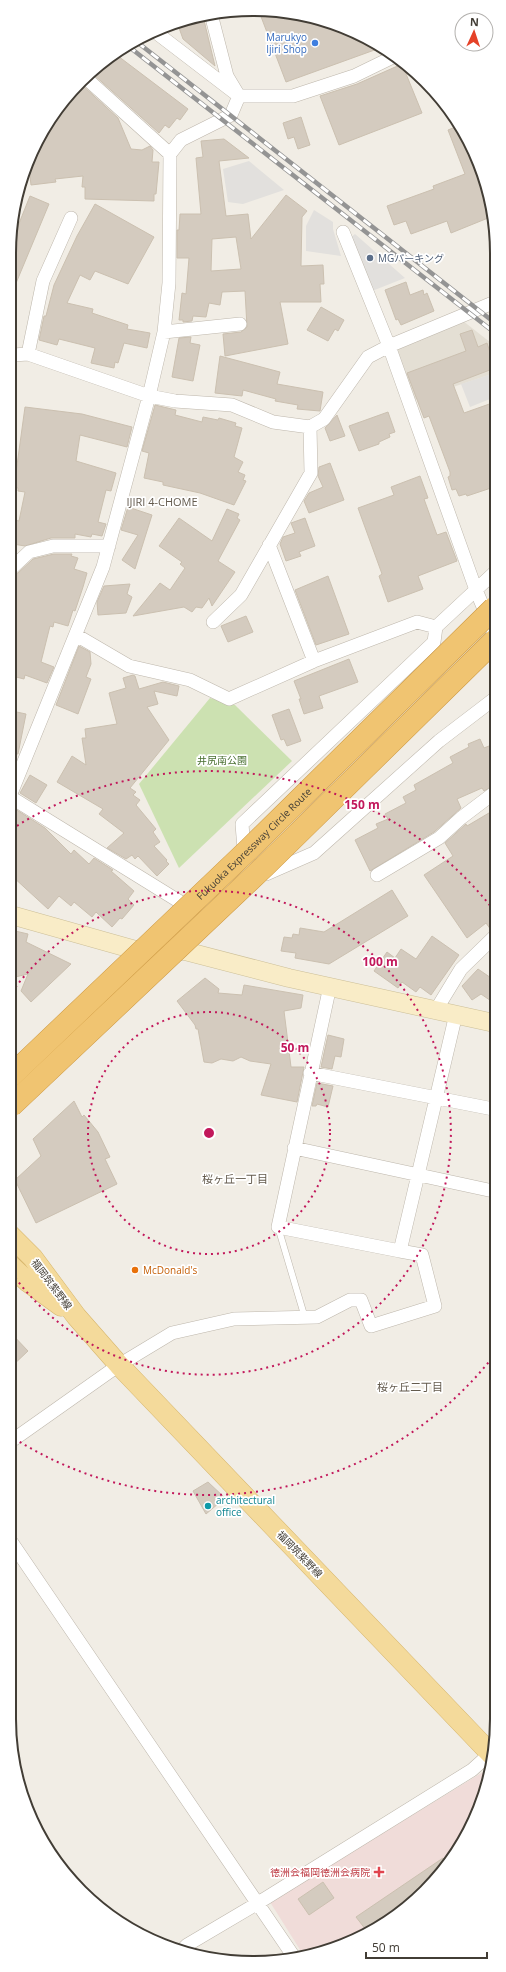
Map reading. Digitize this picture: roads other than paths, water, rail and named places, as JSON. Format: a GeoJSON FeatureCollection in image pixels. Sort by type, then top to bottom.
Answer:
{"type":"FeatureCollection","features":[{"type":"Feature","properties":{"kind":"highway","name":"Fukuoka Expressway Circle Route"},"geometry":{"type":"LineString","coordinates":[[16,1071],[250,849],[490,612]]}},
{"type":"Feature","properties":{"kind":"highway"},"geometry":{"type":"LineString","coordinates":[[16,1101],[266,865],[490,645]]}},
{"type":"Feature","properties":{"kind":"main road","name":"福岡筑紫野線"},"geometry":{"type":"LineString","coordinates":[[16,1241],[34,1258],[76,1316],[119,1365],[488,1750]]}},
{"type":"Feature","properties":{"kind":"main road","name":"福岡筑紫野線"},"geometry":{"type":"LineString","coordinates":[[16,1271],[28,1282],[76,1316]]}},
{"type":"Feature","properties":{"kind":"street"},"geometry":{"type":"LineString","coordinates":[[213,20],[227,76],[239,96]]}},
{"type":"Feature","properties":{"kind":"street"},"geometry":{"type":"LineString","coordinates":[[159,35],[239,96],[293,96],[354,76],[389,59]]}},
{"type":"Feature","properties":{"kind":"street"},"geometry":{"type":"LineString","coordinates":[[89,81],[170,154]]}},
{"type":"Feature","properties":{"kind":"street"},"geometry":{"type":"LineString","coordinates":[[16,781],[103,567],[164,332],[169,283],[170,154],[181,140],[231,115],[239,96]]}},
{"type":"Feature","properties":{"kind":"street"},"geometry":{"type":"LineString","coordinates":[[28,354],[43,281],[71,218]]}},
{"type":"Feature","properties":{"kind":"street"},"geometry":{"type":"LineString","coordinates":[[343,232],[389,346],[476,590],[490,623]]}},
{"type":"Feature","properties":{"kind":"street"},"geometry":{"type":"LineString","coordinates":[[16,355],[28,354],[148,396],[175,401],[232,405],[273,422],[310,427],[324,419],[368,357],[389,346],[490,304]]}},
{"type":"Feature","properties":{"kind":"street"},"geometry":{"type":"LineString","coordinates":[[164,332],[240,324]]}},
{"type":"Feature","properties":{"kind":"street"},"geometry":{"type":"LineString","coordinates":[[213,622],[240,595],[311,473],[310,427]]}},
{"type":"Feature","properties":{"kind":"street"},"geometry":{"type":"LineString","coordinates":[[269,545],[314,661]]}},
{"type":"Feature","properties":{"kind":"street"},"geometry":{"type":"LineString","coordinates":[[16,563],[29,552],[53,546],[109,546]]}},
{"type":"Feature","properties":{"kind":"street"},"geometry":{"type":"LineString","coordinates":[[244,849],[242,824],[434,642],[436,627],[490,577]]}},
{"type":"Feature","properties":{"kind":"street"},"geometry":{"type":"LineString","coordinates":[[76,635],[129,666],[190,680],[229,699],[314,661],[418,622],[436,627]]}},
{"type":"Feature","properties":{"kind":"street"},"geometry":{"type":"LineString","coordinates":[[266,874],[314,852],[439,741],[490,702]]}},
{"type":"Feature","properties":{"kind":"street"},"geometry":{"type":"LineString","coordinates":[[377,875],[438,838],[490,796]]}},
{"type":"Feature","properties":{"kind":"street"},"geometry":{"type":"LineString","coordinates":[[16,800],[185,905]]}},
{"type":"Feature","properties":{"kind":"street"},"geometry":{"type":"LineString","coordinates":[[16,916],[139,951],[185,951],[289,978],[490,1022]]}},
{"type":"Feature","properties":{"kind":"street"},"geometry":{"type":"LineString","coordinates":[[436,1010],[461,969],[490,941]]}},
{"type":"Feature","properties":{"kind":"street"},"geometry":{"type":"LineString","coordinates":[[16,1438],[119,1365],[172,1333],[234,1319],[317,1317],[350,1300],[361,1300],[371,1326],[435,1306],[422,1255],[278,1227],[310,1073],[330,986]]}},
{"type":"Feature","properties":{"kind":"street"},"geometry":{"type":"LineString","coordinates":[[400,1251],[456,1014]]}},
{"type":"Feature","properties":{"kind":"street"},"geometry":{"type":"LineString","coordinates":[[310,1073],[490,1108]]}},
{"type":"Feature","properties":{"kind":"street"},"geometry":{"type":"LineString","coordinates":[[294,1148],[418,1173],[490,1190]]}},
{"type":"Feature","properties":{"kind":"street"},"geometry":{"type":"LineString","coordinates":[[16,1549],[291,1953]]}},
{"type":"Feature","properties":{"kind":"street"},"geometry":{"type":"LineString","coordinates":[[186,1946],[472,1770],[486,1759]]}},
{"type":"Feature","properties":{"kind":"lane"},"geometry":{"type":"LineString","coordinates":[[278,1227],[305,1318]]}},
{"type":"Feature","properties":{"kind":"railway"},"geometry":{"type":"LineString","coordinates":[[140,45],[490,319]]}},
{"type":"Feature","properties":{"kind":"railway"},"geometry":{"type":"LineString","coordinates":[[132,49],[490,329]]}},
{"type":"Feature","properties":{"kind":"place","name":"Marukyo Ijiri Shop"},"geometry":{"type":"Point","coordinates":[315,43]}},
{"type":"Feature","properties":{"kind":"place","name":"MGパーキング"},"geometry":{"type":"Point","coordinates":[370,258]}},
{"type":"Feature","properties":{"kind":"place","name":"McDonald's"},"geometry":{"type":"Point","coordinates":[135,1270]}},
{"type":"Feature","properties":{"kind":"place","name":"architectural office"},"geometry":{"type":"Point","coordinates":[208,1506]}},
{"type":"Feature","properties":{"kind":"place","name":"徳洲会福岡徳洲会病院"},"geometry":{"type":"Point","coordinates":[379,1872]}},
{"type":"Feature","properties":{"kind":"district","name":"IJIRI 4-CHOME"},"geometry":{"type":"Point","coordinates":[162,501]}},
{"type":"Feature","properties":{"kind":"district","name":"桜ヶ丘一丁目"},"geometry":{"type":"Point","coordinates":[235,1178]}},
{"type":"Feature","properties":{"kind":"district","name":"桜ヶ丘二丁目"},"geometry":{"type":"Point","coordinates":[410,1386]}},
{"type":"Feature","properties":{"kind":"park label","name":"井尻南公園"},"geometry":{"type":"Point","coordinates":[222,760]}}]}
